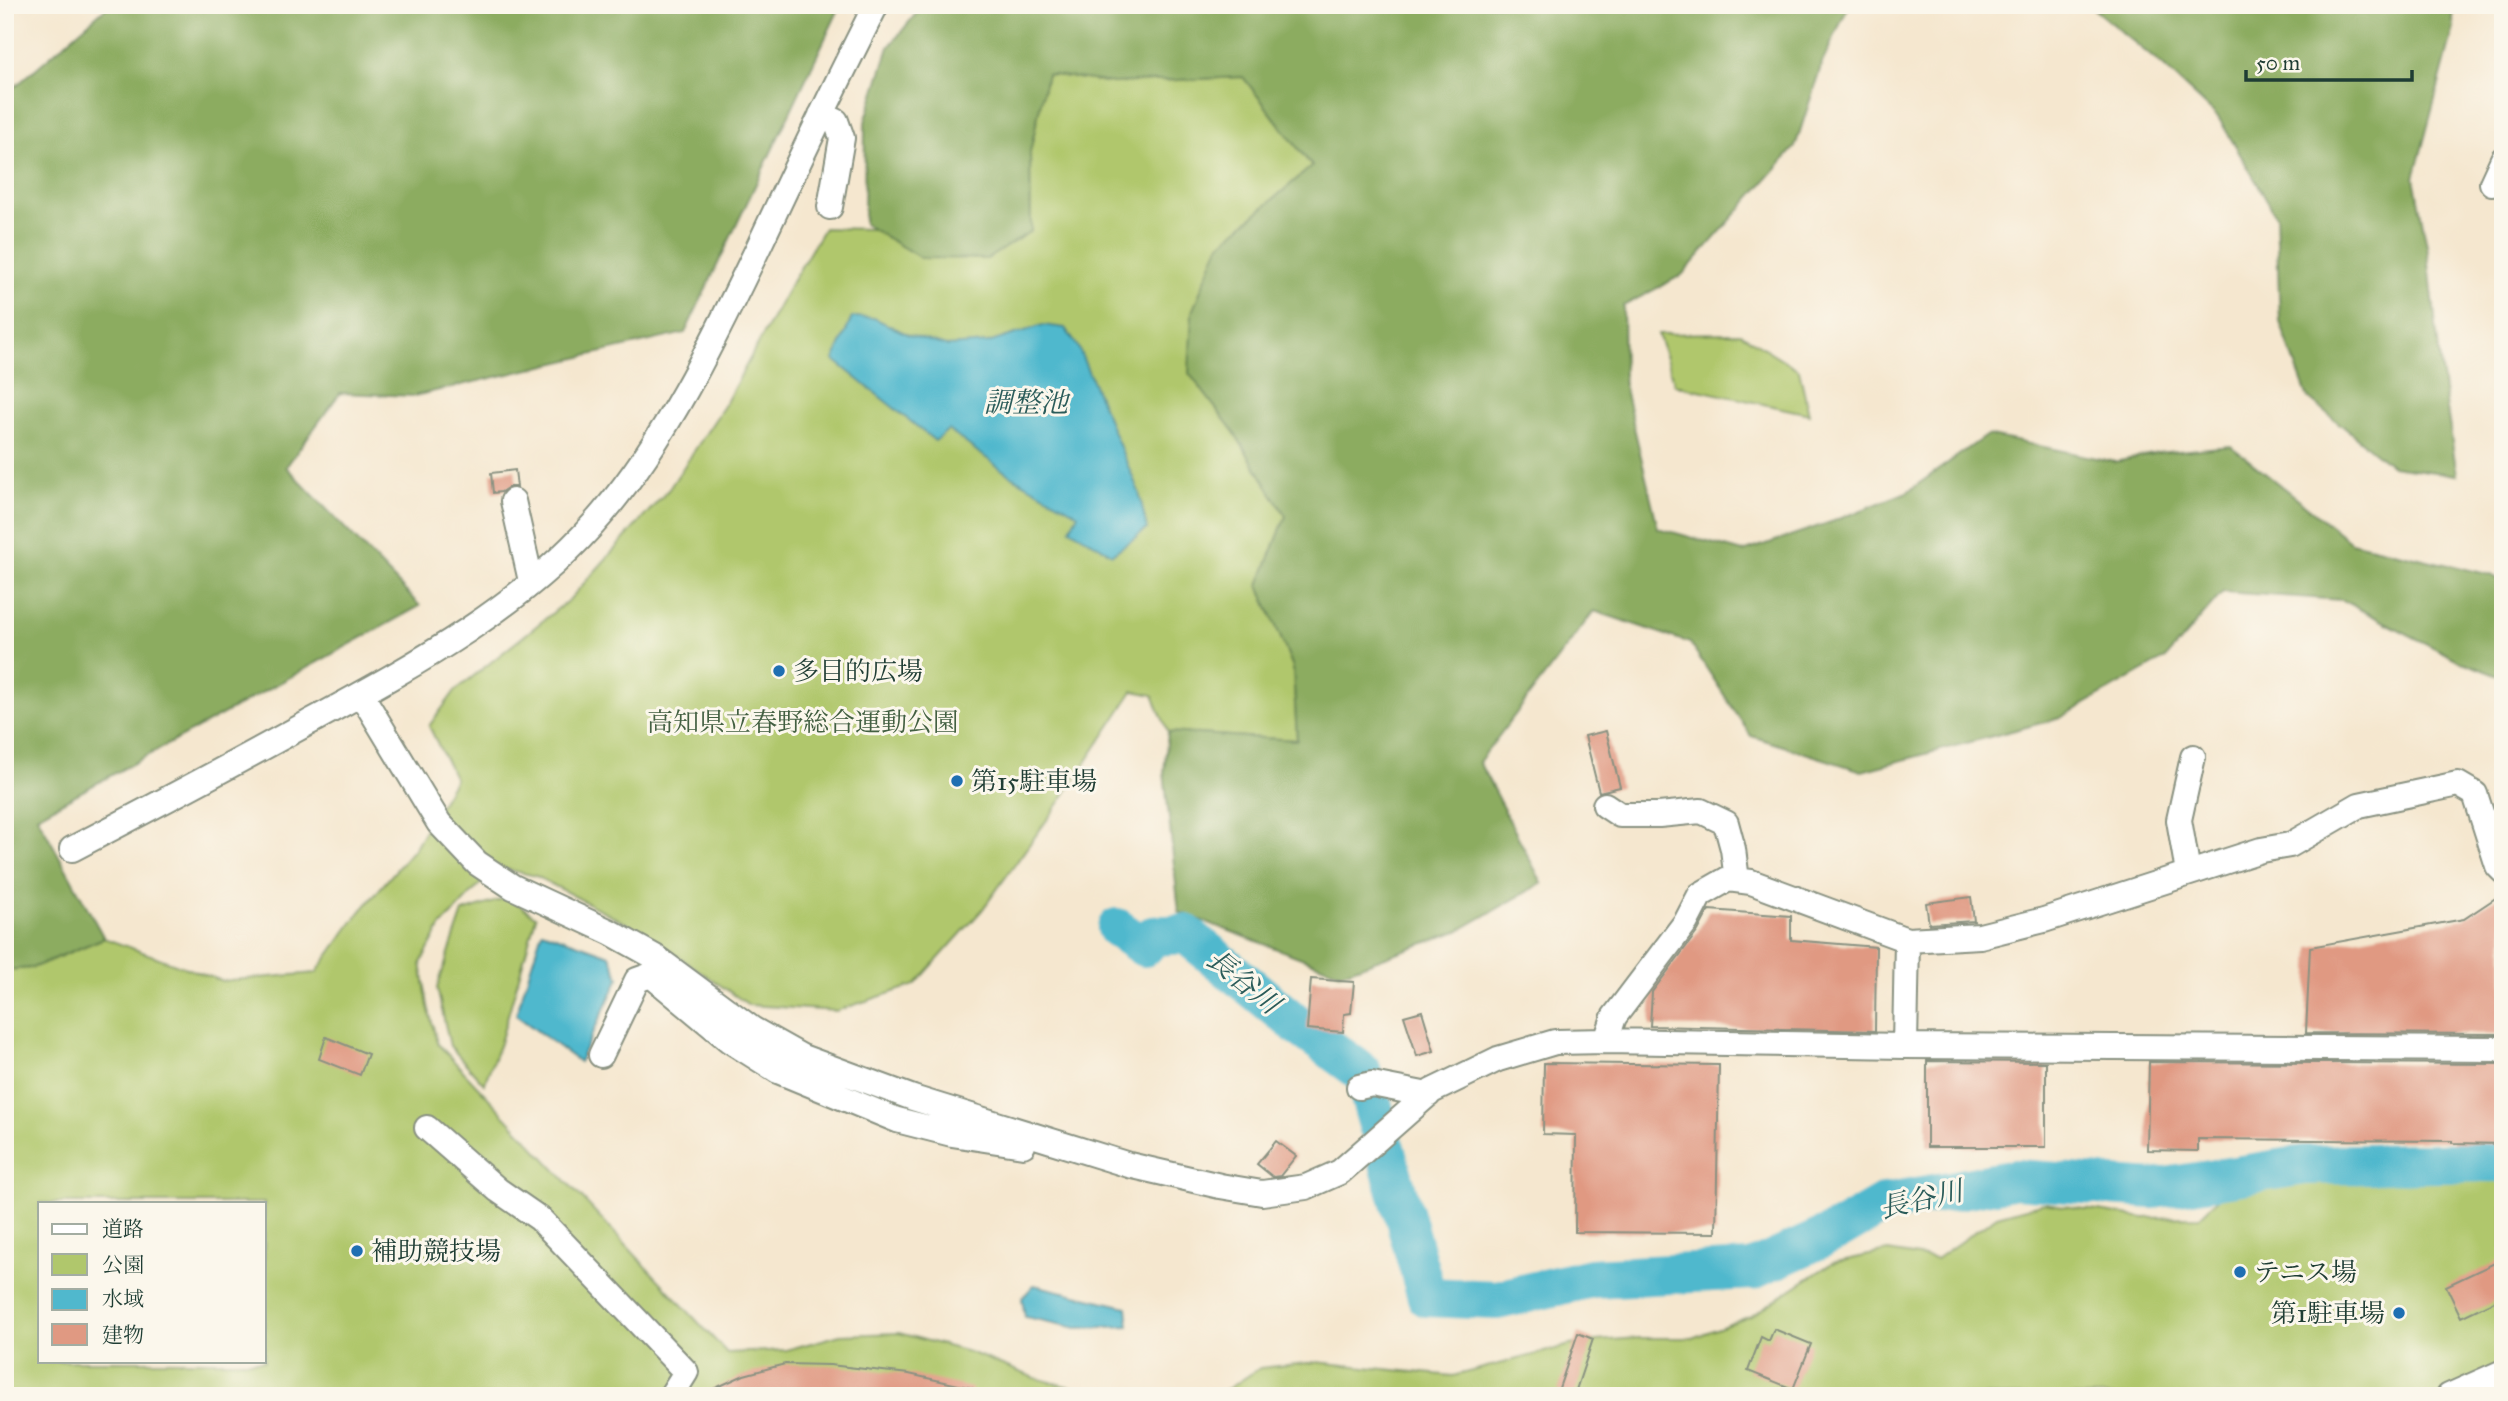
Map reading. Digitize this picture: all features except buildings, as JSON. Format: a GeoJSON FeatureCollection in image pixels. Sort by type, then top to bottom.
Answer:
{"type":"FeatureCollection","features":[{"type":"Feature","properties":{"kind":"street"},"geometry":{"type":"LineString","coordinates":[[72,849],[362,694],[464,633],[554,563],[603,513],[650,448],[710,348],[876,5]]}},
{"type":"Feature","properties":{"kind":"street"},"geometry":{"type":"LineString","coordinates":[[821,115],[836,121],[842,138],[830,207]]}},
{"type":"Feature","properties":{"kind":"street"},"geometry":{"type":"LineString","coordinates":[[2492,183],[2503,159]]}},
{"type":"Feature","properties":{"kind":"street"},"geometry":{"type":"LineString","coordinates":[[513,501],[531,581]]}},
{"type":"Feature","properties":{"kind":"street"},"geometry":{"type":"LineString","coordinates":[[362,694],[439,823],[477,863],[513,887],[610,932],[655,957],[752,1029],[802,1057],[913,1098],[1116,1161],[1220,1186],[1262,1193],[1306,1187],[1340,1172],[1428,1095],[1499,1059],[1555,1042],[2503,1049]]}},
{"type":"Feature","properties":{"kind":"street"},"geometry":{"type":"LineString","coordinates":[[2188,872],[2179,820],[2193,757]]}},
{"type":"Feature","properties":{"kind":"street"},"geometry":{"type":"LineString","coordinates":[[1606,1041],[1614,1017],[1686,922],[1700,895],[1728,879],[1751,882],[1907,940],[1980,936],[2044,920],[2261,850],[2290,845],[2359,805],[2458,784],[2475,794],[2498,866],[2503,871]]}},
{"type":"Feature","properties":{"kind":"street"},"geometry":{"type":"LineString","coordinates":[[1605,805],[1620,815],[1702,811],[1726,823],[1737,880]]}},
{"type":"Feature","properties":{"kind":"street"},"geometry":{"type":"LineString","coordinates":[[1905,1046],[1907,940]]}},
{"type":"Feature","properties":{"kind":"street"},"geometry":{"type":"LineString","coordinates":[[601,1055],[637,979],[651,975],[729,1040],[778,1071],[897,1120],[952,1134],[1023,1145],[1067,1159],[1116,1161]]}},
{"type":"Feature","properties":{"kind":"street"},"geometry":{"type":"LineString","coordinates":[[1359,1087],[1372,1084],[1428,1095]]}},
{"type":"Feature","properties":{"kind":"street"},"geometry":{"type":"LineString","coordinates":[[427,1128],[498,1190],[540,1219],[686,1372],[671,1396]]}},
{"type":"Feature","properties":{"kind":"street"},"geometry":{"type":"LineString","coordinates":[[2449,1396],[2503,1372]]}},
{"type":"Feature","properties":{"kind":"green space"},"geometry":{"type":"Polygon","coordinates":[[[109,5],[841,5],[685,333],[414,396],[340,393],[286,467],[420,606],[37,816],[104,938],[32,968],[5,970],[5,85],[16,86],[109,5]]]}},
{"type":"Feature","properties":{"kind":"green space"},"geometry":{"type":"Polygon","coordinates":[[[923,5],[1849,5],[1822,63],[1795,147],[1682,275],[1623,306],[1624,385],[1658,528],[1743,552],[1834,521],[1907,492],[1987,435],[2115,462],[2157,453],[2231,446],[2351,542],[2491,575],[2503,582],[2503,678],[2460,661],[2342,600],[2223,592],[2166,658],[2060,718],[1862,771],[1751,736],[1690,643],[1594,611],[1479,762],[1542,883],[1458,931],[1341,973],[1179,912],[1164,772],[1168,732],[1297,740],[1293,667],[1259,585],[1286,516],[1234,432],[1189,373],[1192,312],[1219,245],[1312,166],[1243,77],[1113,83],[1047,74],[1030,152],[1031,231],[987,259],[921,258],[864,224],[865,122],[889,47],[923,5]]]}},
{"type":"Feature","properties":{"kind":"green space"},"geometry":{"type":"Polygon","coordinates":[[[2089,5],[2451,5],[2454,28],[2414,178],[2427,246],[2441,370],[2457,475],[2392,466],[2308,398],[2280,322],[2276,215],[2218,117],[2163,66],[2089,5]]]}},
{"type":"Feature","properties":{"kind":"green space","name":"高知県立春野総合運動公園"},"geometry":{"type":"Polygon","coordinates":[[[1047,74],[1113,83],[1243,77],[1312,167],[1219,245],[1189,373],[1234,432],[1286,516],[1259,585],[1293,667],[1297,740],[1168,732],[1153,695],[1133,691],[1062,799],[982,910],[915,985],[836,1011],[749,1005],[643,932],[536,876],[496,867],[441,926],[421,963],[437,1043],[727,1353],[786,1350],[840,1335],[899,1333],[972,1353],[1035,1378],[1086,1391],[1161,1396],[5,1396],[5,970],[32,968],[104,938],[222,981],[316,973],[359,913],[414,849],[455,779],[429,726],[455,691],[570,599],[669,489],[724,406],[824,228],[872,229],[921,258],[1031,231],[1030,152],[1047,74]]]}},
{"type":"Feature","properties":{"kind":"green space"},"geometry":{"type":"Polygon","coordinates":[[[1740,333],[1799,370],[1809,414],[1675,385],[1658,334],[1740,333]]]}},
{"type":"Feature","properties":{"kind":"green space"},"geometry":{"type":"Polygon","coordinates":[[[509,897],[536,917],[500,1043],[484,1084],[450,1046],[437,988],[463,912],[509,897]]]}},
{"type":"Feature","properties":{"kind":"green space"},"geometry":{"type":"Polygon","coordinates":[[[2503,1174],[2503,1396],[1167,1396],[1223,1392],[1260,1368],[1316,1362],[1453,1376],[1582,1342],[1692,1338],[1751,1316],[1832,1263],[1888,1251],[1936,1259],[1997,1216],[2044,1203],[2144,1218],[2199,1217],[2241,1176],[2503,1174]]]}},
{"type":"Feature","properties":{"kind":"water","name":"調整池"},"geometry":{"type":"Polygon","coordinates":[[[852,317],[874,318],[909,335],[946,346],[988,343],[1043,325],[1065,328],[1078,347],[1139,492],[1147,529],[1112,554],[1070,529],[1078,514],[1008,474],[948,430],[935,441],[834,360],[852,317]]]}},
{"type":"Feature","properties":{"kind":"water"},"geometry":{"type":"Polygon","coordinates":[[[542,931],[610,955],[619,978],[579,1062],[516,1015],[542,931]]]}},
{"type":"Feature","properties":{"kind":"water"},"geometry":{"type":"Polygon","coordinates":[[[1034,1285],[1127,1307],[1129,1326],[1077,1328],[1025,1317],[1022,1298],[1034,1285]]]}},
{"type":"Feature","properties":{"kind":"waterway","name":"長谷川"},"geometry":{"type":"LineString","coordinates":[[1117,928],[1144,947],[1153,936],[1186,934],[1300,1027],[1362,1072],[1364,1077]]}},
{"type":"Feature","properties":{"kind":"waterway","name":"長谷川"},"geometry":{"type":"LineString","coordinates":[[1369,1093],[1378,1125]]}},
{"type":"Feature","properties":{"kind":"waterway","name":"長谷川"},"geometry":{"type":"LineString","coordinates":[[1384,1145],[1427,1297],[1497,1300],[1591,1278],[1752,1270],[1837,1231],[1885,1203],[2016,1179],[2153,1189],[2305,1165],[2503,1162]]}},
{"type":"Feature","properties":{"kind":"place","name":"多目的広場"},"geometry":{"type":"Point","coordinates":[779,671]}},
{"type":"Feature","properties":{"kind":"place","name":"第15駐車場"},"geometry":{"type":"Point","coordinates":[957,781]}},
{"type":"Feature","properties":{"kind":"place","name":"補助競技場"},"geometry":{"type":"Point","coordinates":[357,1251]}},
{"type":"Feature","properties":{"kind":"place","name":"テニス場"},"geometry":{"type":"Point","coordinates":[2240,1272]}},
{"type":"Feature","properties":{"kind":"place","name":"第1駐車場"},"geometry":{"type":"Point","coordinates":[2399,1313]}}]}
